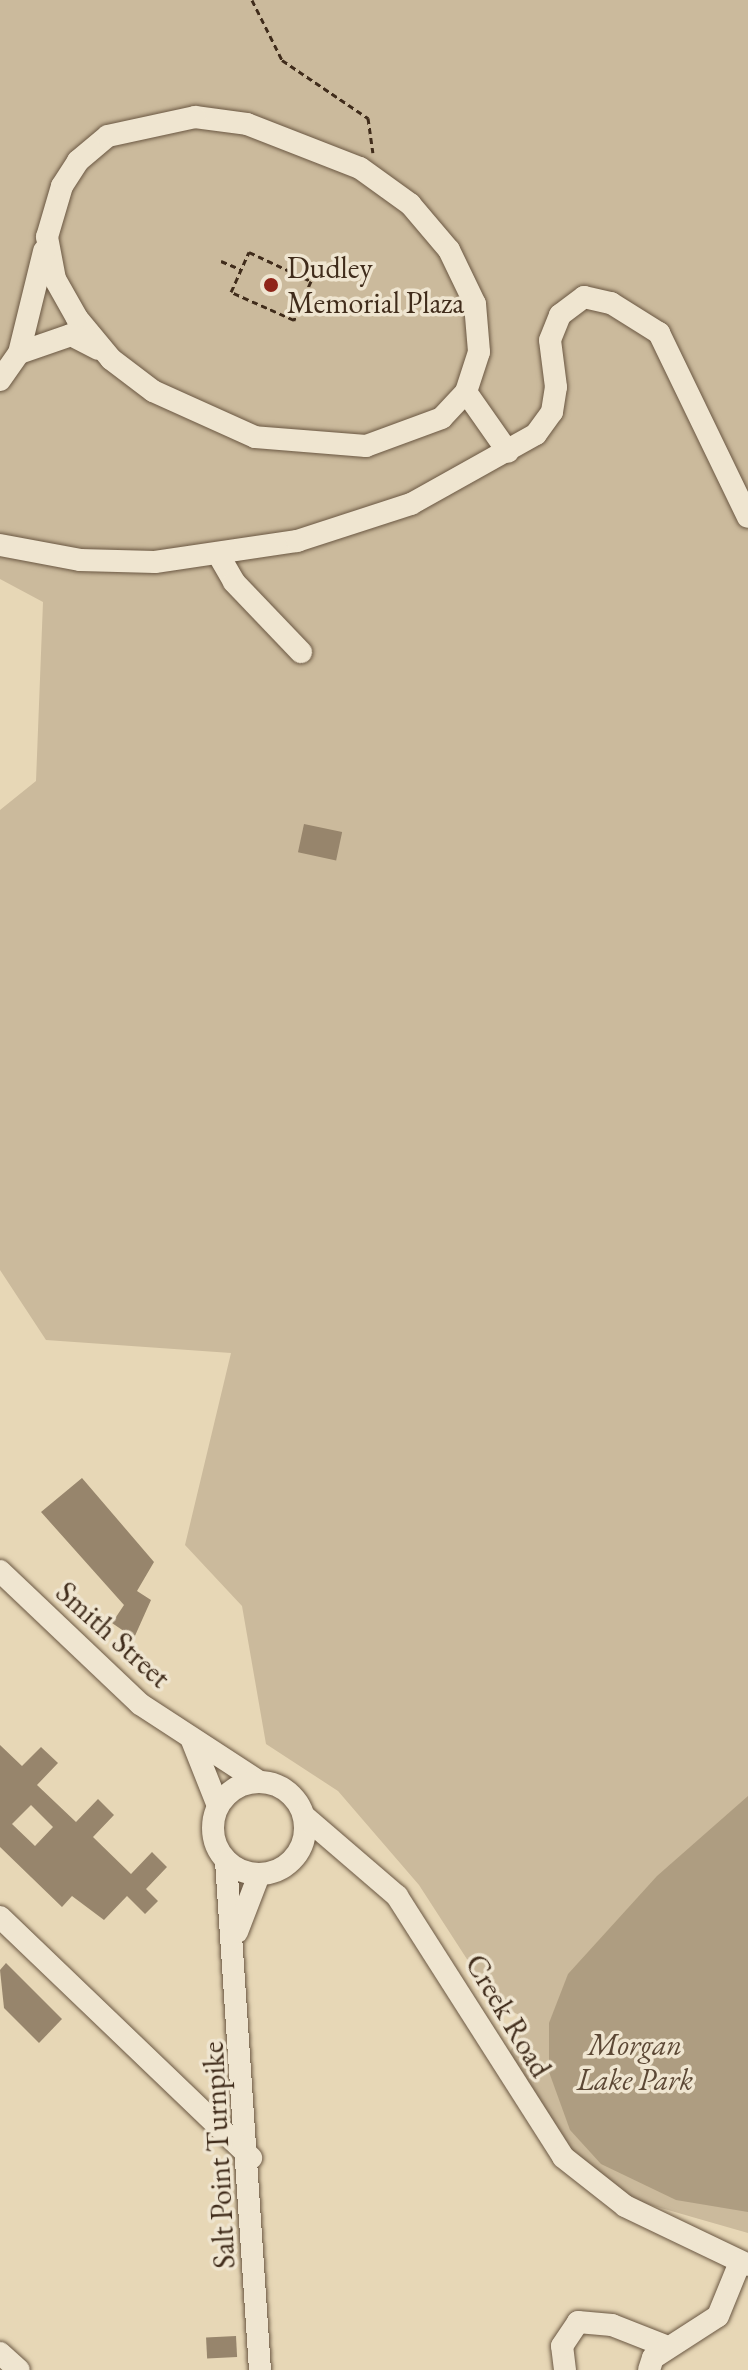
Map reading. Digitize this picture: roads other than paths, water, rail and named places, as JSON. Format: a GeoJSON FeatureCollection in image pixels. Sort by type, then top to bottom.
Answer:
{"type":"FeatureCollection","features":[{"type":"Feature","properties":{"kind":"street"},"geometry":{"type":"LineString","coordinates":[[0,380],[19,353],[47,237],[78,161],[108,136],[150,123],[195,117],[247,124],[367,173],[410,204],[449,250],[475,304],[479,352],[466,392],[442,418],[408,436],[315,446],[206,420],[71,335],[19,353]]}},
{"type":"Feature","properties":{"kind":"street"},"geometry":{"type":"LineString","coordinates":[[47,237],[55,279],[111,359]]}},
{"type":"Feature","properties":{"kind":"street"},"geometry":{"type":"LineString","coordinates":[[0,545],[80,560],[218,554],[346,529],[508,452],[552,412],[550,340],[560,315],[584,297],[611,303],[659,333],[748,517]]}},
{"type":"Feature","properties":{"kind":"street"},"geometry":{"type":"LineString","coordinates":[[466,392],[508,452]]}},
{"type":"Feature","properties":{"kind":"street"},"geometry":{"type":"LineString","coordinates":[[218,554],[234,582],[301,652]]}},
{"type":"Feature","properties":{"kind":"street","name":"Smith Street"},"geometry":{"type":"LineString","coordinates":[[0,1571],[140,1704],[258,1781]]}},
{"type":"Feature","properties":{"kind":"street"},"geometry":{"type":"LineString","coordinates":[[191,1738],[218,1806],[213,1835],[226,1861],[259,1875],[297,1856],[350,1856]]}},
{"type":"Feature","properties":{"kind":"street"},"geometry":{"type":"LineString","coordinates":[[218,1806],[234,1788],[258,1781],[287,1790],[304,1816],[297,1856]]}},
{"type":"Feature","properties":{"kind":"street","name":"Creek Road"},"geometry":{"type":"LineString","coordinates":[[304,1816],[397,1896],[563,2157],[625,2206],[744,2264]]}},
{"type":"Feature","properties":{"kind":"street","name":"Salt Point Turnpike"},"geometry":{"type":"LineString","coordinates":[[226,1861],[235,1937],[251,2158],[260,2370]]}},
{"type":"Feature","properties":{"kind":"street","name":"Salt Point Turnpike"},"geometry":{"type":"LineString","coordinates":[[235,1937],[259,1875]]}},
{"type":"Feature","properties":{"kind":"street"},"geometry":{"type":"LineString","coordinates":[[0,1917],[251,2158]]}},
{"type":"Feature","properties":{"kind":"street"},"geometry":{"type":"LineString","coordinates":[[649,2370],[668,2347],[718,2316],[744,2264]]}},
{"type":"Feature","properties":{"kind":"street"},"geometry":{"type":"LineString","coordinates":[[565,2370],[562,2346],[578,2322],[612,2325],[668,2347]]}},
{"type":"Feature","properties":{"kind":"street"},"geometry":{"type":"LineString","coordinates":[[0,2353],[19,2370]]}},
{"type":"Feature","properties":{"kind":"place","name":"Dudley Memorial Plaza"},"geometry":{"type":"Point","coordinates":[271,285]}},
{"type":"Feature","properties":{"kind":"park label","name":"Morgan Lake Park"},"geometry":{"type":"Point","coordinates":[635,2062]}}]}
